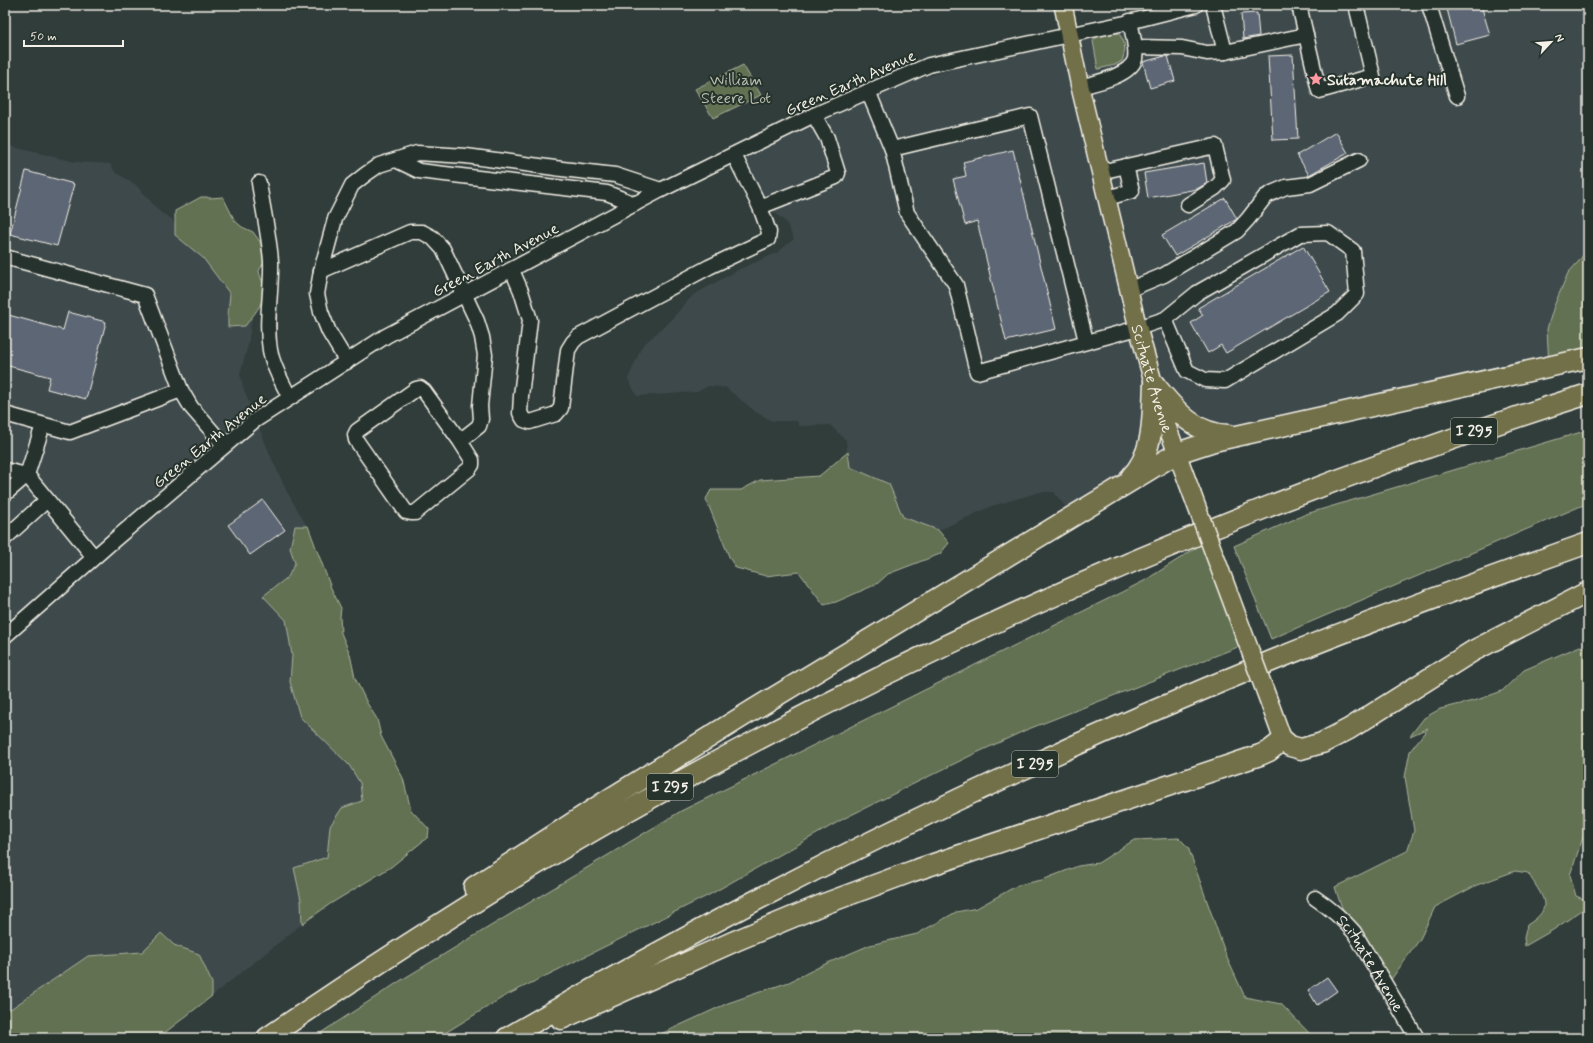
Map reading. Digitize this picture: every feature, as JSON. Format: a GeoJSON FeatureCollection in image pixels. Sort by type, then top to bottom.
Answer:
{"type":"FeatureCollection","features":[{"type":"Feature","properties":{"kind":"highway"},"geometry":{"type":"LineString","coordinates":[[381,962],[442,909],[544,841],[753,710],[1177,453],[1248,433],[1588,358]]}},
{"type":"Feature","properties":{"kind":"highway"},"geometry":{"type":"LineString","coordinates":[[1154,384],[1185,419],[1200,429],[1221,435],[1248,433]]}},
{"type":"Feature","properties":{"kind":"highway"},"geometry":{"type":"LineString","coordinates":[[1119,487],[1137,470],[1148,450],[1151,432],[1154,384]]}},
{"type":"Feature","properties":{"kind":"highway","name":"I 295"},"geometry":{"type":"LineString","coordinates":[[267,1038],[381,962],[501,885],[633,808],[781,728],[878,678],[979,630],[1124,565],[1272,504],[1428,447],[1588,394]]}},
{"type":"Feature","properties":{"kind":"highway","name":"I 295"},"geometry":{"type":"LineString","coordinates":[[507,1038],[628,969],[749,904],[892,831],[1016,772],[1276,659],[1411,607],[1588,542]]}},
{"type":"Feature","properties":{"kind":"highway"},"geometry":{"type":"LineString","coordinates":[[513,1038],[574,1014],[735,941],[824,904],[927,867],[1260,755],[1276,746],[1283,740],[1290,746],[1301,749],[1314,746],[1349,729],[1473,650],[1588,592]]}},
{"type":"Feature","properties":{"kind":"main road","name":"Scituate Avenue"},"geometry":{"type":"LineString","coordinates":[[1064,5],[1080,87],[1128,290],[1154,384],[1177,453],[1283,740]]}},
{"type":"Feature","properties":{"kind":"street","name":"Green Earth Avenue"},"geometry":{"type":"LineString","coordinates":[[5,636],[94,557],[254,421],[386,336],[661,190],[814,115],[929,65],[1069,35],[1196,5]]}},
{"type":"Feature","properties":{"kind":"street"},"geometry":{"type":"LineString","coordinates":[[1213,5],[1225,52]]}},
{"type":"Feature","properties":{"kind":"street"},"geometry":{"type":"LineString","coordinates":[[1299,5],[1319,91],[1373,76],[1356,5]]}},
{"type":"Feature","properties":{"kind":"street"},"geometry":{"type":"LineString","coordinates":[[1429,5],[1457,96]]}},
{"type":"Feature","properties":{"kind":"street"},"geometry":{"type":"LineString","coordinates":[[1080,87],[1112,79],[1132,66],[1135,59],[1135,46],[1130,21]]}},
{"type":"Feature","properties":{"kind":"street"},"geometry":{"type":"LineString","coordinates":[[1135,46],[1182,48],[1207,53],[1225,52],[1306,35]]}},
{"type":"Feature","properties":{"kind":"street"},"geometry":{"type":"LineString","coordinates":[[868,91],[892,149],[907,214],[956,284],[977,372],[1138,328],[1165,319],[1197,293],[1300,234],[1328,233],[1353,251],[1357,294],[1337,314],[1225,381],[1205,380],[1187,371],[1165,319]]}},
{"type":"Feature","properties":{"kind":"street"},"geometry":{"type":"LineString","coordinates":[[760,207],[836,176],[838,173],[827,138],[814,115]]}},
{"type":"Feature","properties":{"kind":"street"},"geometry":{"type":"LineString","coordinates":[[892,149],[1030,116],[1086,342]]}},
{"type":"Feature","properties":{"kind":"street"},"geometry":{"type":"LineString","coordinates":[[1100,172],[1214,146],[1223,180],[1215,188],[1188,205]]}},
{"type":"Feature","properties":{"kind":"street"},"geometry":{"type":"LineString","coordinates":[[347,362],[329,332],[321,312],[317,294],[321,271],[335,219],[352,185],[379,165],[417,153],[466,156],[615,175],[661,190]]}},
{"type":"Feature","properties":{"kind":"street"},"geometry":{"type":"LineString","coordinates":[[512,270],[521,291],[530,320],[520,413],[524,420],[530,422],[556,414],[561,408],[568,350],[578,337],[709,267],[768,239],[769,232],[760,207],[734,155]]}},
{"type":"Feature","properties":{"kind":"street"},"geometry":{"type":"LineString","coordinates":[[396,160],[419,171],[607,193],[635,204]]}},
{"type":"Feature","properties":{"kind":"street"},"geometry":{"type":"LineString","coordinates":[[1128,290],[1164,275],[1237,231],[1265,197],[1286,187],[1310,184],[1359,160]]}},
{"type":"Feature","properties":{"kind":"street"},"geometry":{"type":"LineString","coordinates":[[1107,198],[1132,191],[1126,166]]}},
{"type":"Feature","properties":{"kind":"street"},"geometry":{"type":"LineString","coordinates":[[259,183],[271,260],[268,334],[270,350],[278,373],[290,398]]}},
{"type":"Feature","properties":{"kind":"street"},"geometry":{"type":"LineString","coordinates":[[321,271],[410,232],[422,232],[433,238],[443,249],[477,321],[482,337],[485,355],[480,406],[481,419],[479,426],[460,441]]}},
{"type":"Feature","properties":{"kind":"street"},"geometry":{"type":"LineString","coordinates":[[5,257],[144,295],[181,390],[191,406],[224,445]]}},
{"type":"Feature","properties":{"kind":"street"},"geometry":{"type":"LineString","coordinates":[[420,388],[424,391],[460,441],[472,460],[472,465],[415,512],[411,513],[406,512],[356,440],[355,435],[357,430],[416,389],[420,388]]}},
{"type":"Feature","properties":{"kind":"street"},"geometry":{"type":"LineString","coordinates":[[5,414],[70,432],[181,390]]}},
{"type":"Feature","properties":{"kind":"street"},"geometry":{"type":"LineString","coordinates":[[5,494],[27,475],[43,425]]}},
{"type":"Feature","properties":{"kind":"street"},"geometry":{"type":"LineString","coordinates":[[5,470],[27,475],[94,557]]}},
{"type":"Feature","properties":{"kind":"street"},"geometry":{"type":"LineString","coordinates":[[5,538],[48,500]]}},
{"type":"Feature","properties":{"kind":"street","name":"Scituate Avenue"},"geometry":{"type":"LineString","coordinates":[[1314,898],[1343,919],[1354,932],[1417,1038]]}},
{"type":"Feature","properties":{"kind":"shaded area"},"geometry":{"type":"Polygon","coordinates":[[[1197,5],[1588,5],[1588,248],[1568,273],[1554,306],[1547,334],[1549,366],[1176,451],[1071,514],[1054,492],[1040,492],[992,506],[937,531],[903,517],[889,484],[849,467],[846,440],[830,425],[799,426],[797,421],[772,421],[756,412],[725,387],[721,388],[708,386],[697,392],[637,396],[628,379],[642,346],[669,322],[693,295],[742,268],[777,253],[794,239],[786,222],[774,212],[739,155],[917,79],[1197,5]]]}},
{"type":"Feature","properties":{"kind":"shaded area"},"geometry":{"type":"Polygon","coordinates":[[[5,145],[75,162],[110,164],[115,172],[136,185],[161,213],[172,219],[175,226],[175,235],[203,258],[231,294],[228,312],[252,316],[248,345],[240,374],[244,390],[286,490],[307,526],[294,526],[290,548],[295,563],[288,577],[263,596],[286,620],[292,655],[290,682],[300,717],[349,765],[360,783],[362,801],[342,808],[330,826],[327,857],[294,868],[301,900],[302,924],[212,996],[212,983],[199,954],[174,945],[161,933],[142,952],[88,956],[8,1010],[5,1009],[5,145]]]}},
{"type":"Feature","properties":{"kind":"green space"},"geometry":{"type":"Polygon","coordinates":[[[1118,33],[1124,42],[1122,61],[1115,65],[1098,69],[1093,41],[1098,35],[1118,33]]]}},
{"type":"Feature","properties":{"kind":"green space","name":"William Steere Lot"},"geometry":{"type":"Polygon","coordinates":[[[743,65],[761,95],[713,118],[695,89],[743,65]]]}},
{"type":"Feature","properties":{"kind":"green space"},"geometry":{"type":"Polygon","coordinates":[[[201,197],[223,197],[235,221],[242,227],[253,232],[261,243],[264,262],[259,271],[264,288],[264,295],[258,310],[245,326],[228,327],[230,294],[203,258],[175,235],[175,211],[201,197]]]}},
{"type":"Feature","properties":{"kind":"green space"},"geometry":{"type":"Polygon","coordinates":[[[1588,248],[1588,357],[1549,366],[1547,329],[1554,306],[1568,273],[1588,248]]]}},
{"type":"Feature","properties":{"kind":"green space"},"geometry":{"type":"Polygon","coordinates":[[[1588,430],[1588,503],[1271,639],[1234,546],[1306,514],[1588,430]]]}},
{"type":"Feature","properties":{"kind":"green space"},"geometry":{"type":"Polygon","coordinates":[[[848,452],[850,467],[889,484],[903,517],[938,530],[949,543],[940,554],[888,574],[877,584],[836,602],[824,605],[799,572],[766,576],[736,568],[730,559],[706,499],[711,490],[741,490],[760,480],[819,476],[848,452]]]}},
{"type":"Feature","properties":{"kind":"green space"},"geometry":{"type":"Polygon","coordinates":[[[295,526],[308,526],[331,588],[341,608],[341,633],[350,654],[355,678],[367,703],[377,719],[381,736],[403,778],[411,810],[429,829],[428,837],[391,867],[330,904],[302,924],[301,900],[294,868],[327,857],[330,826],[342,808],[362,801],[360,783],[349,765],[300,717],[290,682],[292,655],[286,620],[263,596],[288,577],[295,563],[290,548],[295,526]]]}},
{"type":"Feature","properties":{"kind":"green space"},"geometry":{"type":"Polygon","coordinates":[[[1207,541],[1243,645],[1026,730],[972,755],[845,818],[709,895],[505,996],[437,1038],[313,1038],[403,979],[681,811],[1144,581],[1207,541]]]}},
{"type":"Feature","properties":{"kind":"green space"},"geometry":{"type":"Polygon","coordinates":[[[1580,646],[1588,648],[1588,823],[1570,875],[1576,896],[1586,900],[1588,906],[1553,930],[1525,946],[1524,938],[1527,925],[1536,919],[1544,907],[1544,901],[1528,873],[1515,871],[1477,885],[1435,907],[1420,939],[1385,988],[1350,926],[1335,887],[1407,851],[1414,831],[1405,777],[1410,751],[1428,728],[1410,736],[1424,718],[1440,709],[1477,700],[1502,691],[1524,670],[1580,646]]]}},
{"type":"Feature","properties":{"kind":"green space"},"geometry":{"type":"Polygon","coordinates":[[[1179,838],[1188,847],[1227,958],[1245,997],[1281,1004],[1314,1038],[652,1038],[728,1003],[789,982],[823,965],[870,945],[917,934],[956,912],[977,908],[1018,885],[1042,880],[1078,866],[1098,863],[1134,840],[1179,838]]]}},
{"type":"Feature","properties":{"kind":"green space"},"geometry":{"type":"Polygon","coordinates":[[[161,933],[174,945],[199,954],[212,983],[212,996],[158,1038],[5,1038],[5,1009],[9,1010],[88,956],[142,952],[161,933]]]}},
{"type":"Feature","properties":{"kind":"building"},"geometry":{"type":"Polygon","coordinates":[[[1446,5],[1481,5],[1490,35],[1456,44],[1446,5]]]}},
{"type":"Feature","properties":{"kind":"building"},"geometry":{"type":"Polygon","coordinates":[[[1257,13],[1259,36],[1243,39],[1241,14],[1257,13]]]}},
{"type":"Feature","properties":{"kind":"building"},"geometry":{"type":"Polygon","coordinates":[[[1293,55],[1298,139],[1273,140],[1268,56],[1293,55]]]}},
{"type":"Feature","properties":{"kind":"building"},"geometry":{"type":"Polygon","coordinates":[[[1168,56],[1175,81],[1150,88],[1143,62],[1168,56]]]}},
{"type":"Feature","properties":{"kind":"building"},"geometry":{"type":"Polygon","coordinates":[[[1336,132],[1348,153],[1309,175],[1297,155],[1336,132]]]}},
{"type":"Feature","properties":{"kind":"building"},"geometry":{"type":"Polygon","coordinates":[[[1013,150],[1056,329],[1006,341],[977,221],[965,225],[953,179],[966,176],[963,162],[1013,150]]]}},
{"type":"Feature","properties":{"kind":"building"},"geometry":{"type":"Polygon","coordinates":[[[1204,163],[1207,183],[1197,189],[1148,198],[1144,173],[1204,163]]]}},
{"type":"Feature","properties":{"kind":"building"},"geometry":{"type":"Polygon","coordinates":[[[26,171],[74,184],[57,246],[10,234],[26,171]]]}},
{"type":"Feature","properties":{"kind":"building"},"geometry":{"type":"Polygon","coordinates":[[[1225,198],[1237,219],[1175,256],[1162,235],[1225,198]]]}},
{"type":"Feature","properties":{"kind":"building"},"geometry":{"type":"Polygon","coordinates":[[[1303,246],[1330,292],[1226,353],[1221,345],[1208,353],[1191,323],[1203,315],[1198,308],[1303,246]]]}},
{"type":"Feature","properties":{"kind":"building"},"geometry":{"type":"Polygon","coordinates":[[[68,312],[106,322],[86,399],[47,389],[50,377],[5,365],[5,314],[63,330],[68,312]]]}},
{"type":"Feature","properties":{"kind":"building"},"geometry":{"type":"Polygon","coordinates":[[[263,500],[285,530],[250,555],[228,525],[263,500]]]}},
{"type":"Feature","properties":{"kind":"building"},"geometry":{"type":"Polygon","coordinates":[[[1327,977],[1337,991],[1317,1005],[1308,990],[1327,977]]]}},
{"type":"Feature","properties":{"kind":"place","name":"Sutamachute Hill"},"geometry":{"type":"Point","coordinates":[1316,79]}}]}
